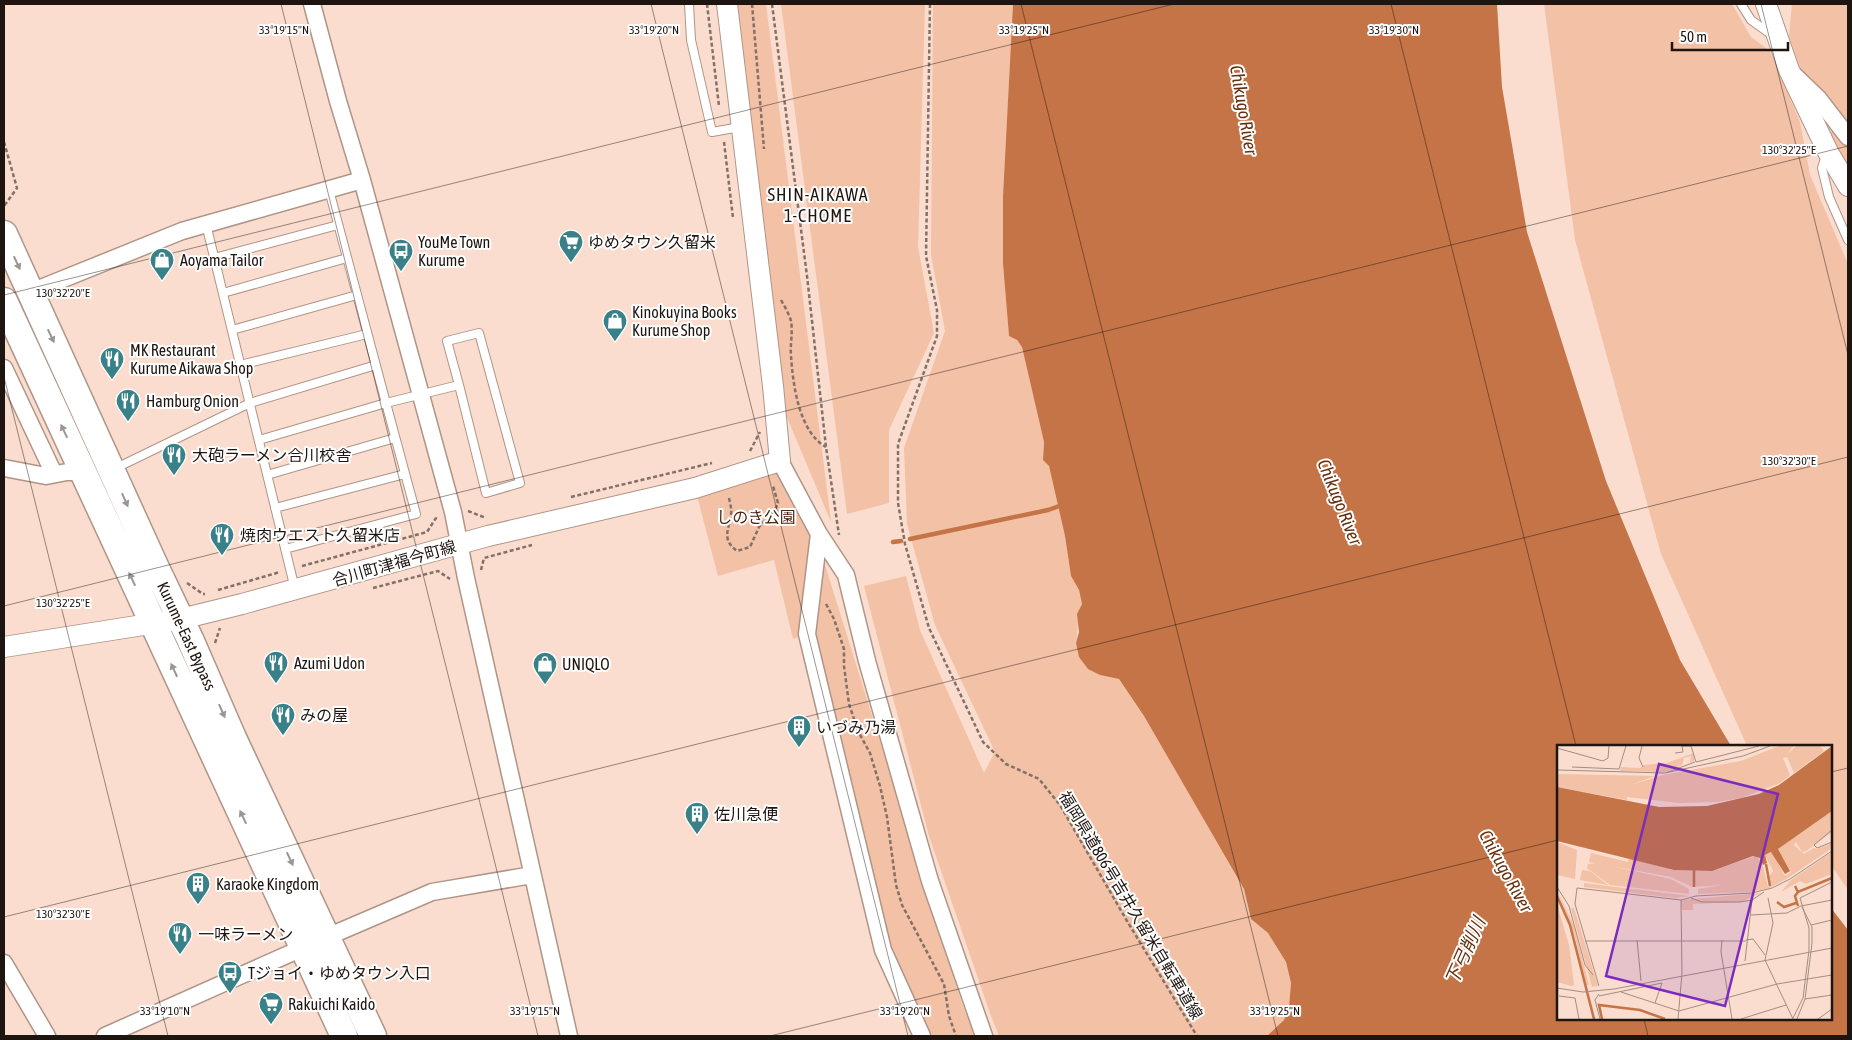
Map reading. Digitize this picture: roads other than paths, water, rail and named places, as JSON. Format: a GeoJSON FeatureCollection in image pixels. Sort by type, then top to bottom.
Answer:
{"type":"FeatureCollection","features":[{"type":"Feature","properties":{"kind":"highway","name":"Kurume-East Bypass"},"geometry":{"type":"LineString","coordinates":[[4,234],[181,619],[233,738],[373,1036]]}},
{"type":"Feature","properties":{"kind":"highway","name":"Kurume-East Bypass"},"geometry":{"type":"LineString","coordinates":[[4,302],[82,472],[154,622],[344,1036]]}},
{"type":"Feature","properties":{"kind":"street"},"geometry":{"type":"LineString","coordinates":[[312,4],[453,512],[466,578],[569,1036]]}},
{"type":"Feature","properties":{"kind":"street"},"geometry":{"type":"LineString","coordinates":[[727,4],[731,128],[773,386],[780,460],[819,534],[846,575],[867,662],[930,881],[984,1036]]}},
{"type":"Feature","properties":{"kind":"street"},"geometry":{"type":"LineString","coordinates":[[1766,4],[1789,70],[1828,152],[1848,186]]}},
{"type":"Feature","properties":{"kind":"street"},"geometry":{"type":"LineString","coordinates":[[1789,70],[1818,98],[1848,137]]}},
{"type":"Feature","properties":{"kind":"street"},"geometry":{"type":"LineString","coordinates":[[31,292],[182,231],[362,180]]}},
{"type":"Feature","properties":{"kind":"street"},"geometry":{"type":"LineString","coordinates":[[4,368],[54,474]]}},
{"type":"Feature","properties":{"kind":"street","name":"合川町津福今町線"},"geometry":{"type":"LineString","coordinates":[[4,646],[181,619],[295,591],[433,550],[695,488],[780,460]]}},
{"type":"Feature","properties":{"kind":"street"},"geometry":{"type":"LineString","coordinates":[[4,468],[46,476],[67,472],[82,472]]}},
{"type":"Feature","properties":{"kind":"street"},"geometry":{"type":"LineString","coordinates":[[819,534],[807,634],[883,950],[922,1036]]}},
{"type":"Feature","properties":{"kind":"street"},"geometry":{"type":"LineString","coordinates":[[105,1036],[432,892],[532,875]]}},
{"type":"Feature","properties":{"kind":"street"},"geometry":{"type":"LineString","coordinates":[[4,963],[47,1036]]}},
{"type":"Feature","properties":{"kind":"lane"},"geometry":{"type":"LineString","coordinates":[[689,4],[691,40],[712,132],[731,128]]}},
{"type":"Feature","properties":{"kind":"lane"},"geometry":{"type":"LineString","coordinates":[[1741,4],[1751,20],[1778,39]]}},
{"type":"Feature","properties":{"kind":"lane"},"geometry":{"type":"LineString","coordinates":[[1828,152],[1822,168],[1829,197],[1848,240]]}},
{"type":"Feature","properties":{"kind":"lane"},"geometry":{"type":"LineString","coordinates":[[285,549],[416,514],[329,190]]}},
{"type":"Feature","properties":{"kind":"lane"},"geometry":{"type":"LineString","coordinates":[[206,224],[295,591]]}},
{"type":"Feature","properties":{"kind":"lane"},"geometry":{"type":"LineString","coordinates":[[214,258],[338,225]]}},
{"type":"Feature","properties":{"kind":"lane"},"geometry":{"type":"LineString","coordinates":[[223,293],[347,258]]}},
{"type":"Feature","properties":{"kind":"lane"},"geometry":{"type":"LineString","coordinates":[[232,330],[357,295]]}},
{"type":"Feature","properties":{"kind":"lane"},"geometry":{"type":"LineString","coordinates":[[479,333],[520,483],[486,493],[459,385],[448,341],[479,333]]}},
{"type":"Feature","properties":{"kind":"lane"},"geometry":{"type":"LineString","coordinates":[[240,365],[367,334]]}},
{"type":"Feature","properties":{"kind":"lane"},"geometry":{"type":"LineString","coordinates":[[112,470],[250,403],[376,365]]}},
{"type":"Feature","properties":{"kind":"lane"},"geometry":{"type":"LineString","coordinates":[[259,440],[386,403],[459,385]]}},
{"type":"Feature","properties":{"kind":"lane"},"geometry":{"type":"LineString","coordinates":[[267,475],[395,438]]}},
{"type":"Feature","properties":{"kind":"lane"},"geometry":{"type":"LineString","coordinates":[[275,508],[405,474]]}},
{"type":"Feature","properties":{"kind":"water"},"geometry":{"type":"Polygon","coordinates":[[[1013,4],[1497,4],[1502,87],[1527,232],[1606,481],[1680,660],[1730,745],[1557,745],[1557,1020],[1832,1020],[1832,909],[1848,930],[1848,1036],[1267,1036],[1284,1020],[1289,1007],[1291,983],[1286,962],[1268,933],[1251,919],[1244,889],[1144,716],[1119,679],[1100,675],[1088,669],[1079,657],[1076,643],[1079,632],[1077,614],[1082,604],[1079,590],[1071,576],[1065,536],[1049,466],[1043,460],[1044,442],[1022,347],[1017,340],[1009,336],[1003,264],[1003,196],[1013,4]]]}},
{"type":"Feature","properties":{"kind":"waterway"},"geometry":{"type":"LineString","coordinates":[[910,539],[1048,510],[1062,505]]}},
{"type":"Feature","properties":{"kind":"waterway"},"geometry":{"type":"LineString","coordinates":[[893,542],[901,541]]}},
{"type":"Feature","properties":{"kind":"place","name":"ゆめタウン久留米"},"geometry":{"type":"Point","coordinates":[571,263]}},
{"type":"Feature","properties":{"kind":"place","name":"YouMe Town Kurume"},"geometry":{"type":"Point","coordinates":[401,272]}},
{"type":"Feature","properties":{"kind":"place","name":"Aoyama Tailor"},"geometry":{"type":"Point","coordinates":[162,281]}},
{"type":"Feature","properties":{"kind":"place","name":"Kinokuyina Books Kurume Shop"},"geometry":{"type":"Point","coordinates":[615,342]}},
{"type":"Feature","properties":{"kind":"place","name":"MK Restaurant Kurume Aikawa Shop"},"geometry":{"type":"Point","coordinates":[112,380]}},
{"type":"Feature","properties":{"kind":"place","name":"Hamburg Onion"},"geometry":{"type":"Point","coordinates":[128,422]}},
{"type":"Feature","properties":{"kind":"place","name":"大砲ラーメン合川校舎"},"geometry":{"type":"Point","coordinates":[174,476]}},
{"type":"Feature","properties":{"kind":"place","name":"焼肉ウエスト久留米店"},"geometry":{"type":"Point","coordinates":[222,556]}},
{"type":"Feature","properties":{"kind":"place","name":"Azumi Udon"},"geometry":{"type":"Point","coordinates":[276,684]}},
{"type":"Feature","properties":{"kind":"place","name":"UNIQLO"},"geometry":{"type":"Point","coordinates":[545,685]}},
{"type":"Feature","properties":{"kind":"place","name":"みの屋"},"geometry":{"type":"Point","coordinates":[283,736]}},
{"type":"Feature","properties":{"kind":"place","name":"いづみ乃湯"},"geometry":{"type":"Point","coordinates":[799,748]}},
{"type":"Feature","properties":{"kind":"place","name":"佐川急便"},"geometry":{"type":"Point","coordinates":[697,835]}},
{"type":"Feature","properties":{"kind":"place","name":"Karaoke Kingdom"},"geometry":{"type":"Point","coordinates":[198,905]}},
{"type":"Feature","properties":{"kind":"place","name":"一味ラーメン"},"geometry":{"type":"Point","coordinates":[180,955]}},
{"type":"Feature","properties":{"kind":"place","name":"Tジョイ・ゆめタウン入口"},"geometry":{"type":"Point","coordinates":[230,994]}},
{"type":"Feature","properties":{"kind":"place","name":"Rakuichi Kaido"},"geometry":{"type":"Point","coordinates":[271,1025]}},
{"type":"Feature","properties":{"kind":"district","name":"SHIN-AIKAWA 1-CHOME"},"geometry":{"type":"Point","coordinates":[818,204]}},
{"type":"Feature","properties":{"kind":"water label","name":"Chikugo River"},"geometry":{"type":"Point","coordinates":[1244,110]}},
{"type":"Feature","properties":{"kind":"water label","name":"Chikugo River"},"geometry":{"type":"Point","coordinates":[1340,502]}},
{"type":"Feature","properties":{"kind":"water label","name":"Chikugo River"},"geometry":{"type":"Point","coordinates":[1506,871]}},
{"type":"Feature","properties":{"kind":"water label","name":"下弓削川"},"geometry":{"type":"Point","coordinates":[1465,951]}},
{"type":"Feature","properties":{"kind":"park label","name":"しのき公園"},"geometry":{"type":"Point","coordinates":[756,517]}}]}
